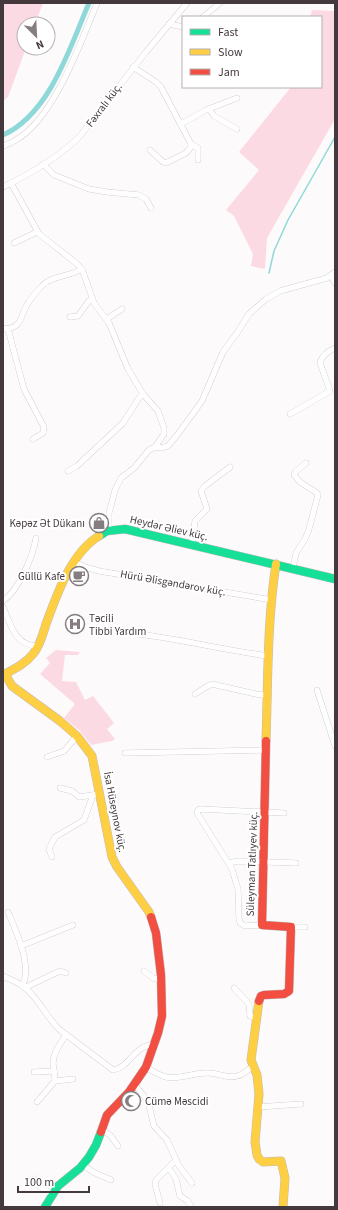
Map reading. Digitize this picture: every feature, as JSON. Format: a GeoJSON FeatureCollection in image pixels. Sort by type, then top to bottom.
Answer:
{"type":"FeatureCollection","features":[{"type":"Feature","properties":{"kind":"street"},"geometry":{"type":"LineString","coordinates":[[3,146],[15,141],[38,121],[61,84],[75,55],[96,3]]}},
{"type":"Feature","properties":{"kind":"street","name":"Fəxralı küç."},"geometry":{"type":"LineString","coordinates":[[3,187],[43,164],[71,145],[80,136],[133,68],[187,3]]}},
{"type":"Feature","properties":{"kind":"street"},"geometry":{"type":"LineString","coordinates":[[204,16],[220,3]]}},
{"type":"Feature","properties":{"kind":"street"},"geometry":{"type":"LineString","coordinates":[[169,24],[182,27]]}},
{"type":"Feature","properties":{"kind":"street"},"geometry":{"type":"LineString","coordinates":[[133,68],[156,82],[161,87],[191,144],[198,148],[198,160]]}},
{"type":"Feature","properties":{"kind":"street"},"geometry":{"type":"LineString","coordinates":[[181,124],[209,109],[237,98]]}},
{"type":"Feature","properties":{"kind":"street"},"geometry":{"type":"LineString","coordinates":[[209,109],[214,116],[237,129]]}},
{"type":"Feature","properties":{"kind":"street"},"geometry":{"type":"LineString","coordinates":[[150,150],[166,163],[186,153],[191,147],[191,144]]}},
{"type":"Feature","properties":{"kind":"street"},"geometry":{"type":"LineString","coordinates":[[43,164],[54,175],[89,189],[139,194],[146,199],[151,208]]}},
{"type":"Feature","properties":{"kind":"street"},"geometry":{"type":"LineString","coordinates":[[4,675],[30,658],[38,646],[58,593],[74,562],[92,540],[109,530],[109,513],[118,483],[121,478],[134,468],[149,450],[155,447],[164,434],[164,428],[158,411],[143,394],[128,368],[113,330],[107,319],[92,299],[82,269],[37,232],[11,183]]}},
{"type":"Feature","properties":{"kind":"street"},"geometry":{"type":"LineString","coordinates":[[14,243],[37,232]]}},
{"type":"Feature","properties":{"kind":"street"},"geometry":{"type":"LineString","coordinates":[[33,439],[43,433],[44,427],[24,389],[6,329],[17,324],[21,320],[27,304],[46,282],[70,275],[82,269]]}},
{"type":"Feature","properties":{"kind":"street"},"geometry":{"type":"LineString","coordinates":[[155,447],[161,448],[168,446],[194,412],[206,392],[223,352],[237,334],[248,314],[266,299],[280,291],[333,274],[335,282]]}},
{"type":"Feature","properties":{"kind":"street"},"geometry":{"type":"LineString","coordinates":[[70,317],[79,315],[88,302],[92,299]]}},
{"type":"Feature","properties":{"kind":"street"},"geometry":{"type":"LineString","coordinates":[[107,319],[122,309]]}},
{"type":"Feature","properties":{"kind":"street"},"geometry":{"type":"LineString","coordinates":[[290,414],[330,391],[320,363],[324,354],[335,348]]}},
{"type":"Feature","properties":{"kind":"street"},"geometry":{"type":"LineString","coordinates":[[68,471],[77,466],[122,423],[143,394]]}},
{"type":"Feature","properties":{"kind":"street"},"geometry":{"type":"LineString","coordinates":[[293,568],[296,554],[309,529],[318,495],[300,482],[294,475],[295,472],[306,463]]}},
{"type":"Feature","properties":{"kind":"street"},"geometry":{"type":"LineString","coordinates":[[192,545],[195,522],[207,509],[201,491],[205,486],[230,467]]}},
{"type":"Feature","properties":{"kind":"street","name":"Heydər Əliev küç."},"geometry":{"type":"LineString","coordinates":[[109,530],[125,529],[335,578]]}},
{"type":"Feature","properties":{"kind":"street"},"geometry":{"type":"LineString","coordinates":[[3,601],[7,598],[19,580],[32,555],[36,538]]}},
{"type":"Feature","properties":{"kind":"street","name":"Hürü Əlisgəndərov küç."},"geometry":{"type":"LineString","coordinates":[[74,562],[91,569],[272,600]]}},
{"type":"Feature","properties":{"kind":"street","name":"Süleyman Tatlıyev küç."},"geometry":{"type":"LineString","coordinates":[[276,564],[273,583],[269,656],[262,925],[291,927]]}},
{"type":"Feature","properties":{"kind":"street"},"geometry":{"type":"LineString","coordinates":[[3,607],[11,627],[21,641],[30,646],[38,646]]}},
{"type":"Feature","properties":{"kind":"street"},"geometry":{"type":"LineString","coordinates":[[130,633],[168,638],[269,656]]}},
{"type":"Feature","properties":{"kind":"street","name":"İsa Hüseynov küç."},"geometry":{"type":"LineString","coordinates":[[4,675],[12,686],[60,721],[77,736],[92,756],[94,762],[96,794],[106,822],[114,863],[145,905],[152,920],[157,939],[162,980],[162,1016],[146,1067],[108,1115],[96,1145],[83,1165],[62,1181],[52,1194],[46,1206]]}},
{"type":"Feature","properties":{"kind":"street"},"geometry":{"type":"LineString","coordinates":[[195,694],[212,684],[268,696]]}},
{"type":"Feature","properties":{"kind":"street"},"geometry":{"type":"LineString","coordinates":[[317,690],[335,743]]}},
{"type":"Feature","properties":{"kind":"street"},"geometry":{"type":"LineString","coordinates":[[47,757],[59,754],[77,736]]}},
{"type":"Feature","properties":{"kind":"street"},"geometry":{"type":"LineString","coordinates":[[125,753],[266,750]]}},
{"type":"Feature","properties":{"kind":"street"},"geometry":{"type":"LineString","coordinates":[[60,788],[72,790],[79,797],[96,794]]}},
{"type":"Feature","properties":{"kind":"street"},"geometry":{"type":"LineString","coordinates":[[52,857],[49,849],[55,837],[84,820],[96,794]]}},
{"type":"Feature","properties":{"kind":"street"},"geometry":{"type":"LineString","coordinates":[[262,925],[246,926],[240,923],[238,889],[229,863],[197,815],[198,810],[200,809],[284,813]]}},
{"type":"Feature","properties":{"kind":"street"},"geometry":{"type":"LineString","coordinates":[[229,863],[238,861],[296,863]]}},
{"type":"Feature","properties":{"kind":"street"},"geometry":{"type":"LineString","coordinates":[[8,912],[21,946],[26,973],[23,987]]}},
{"type":"Feature","properties":{"kind":"street"},"geometry":{"type":"LineString","coordinates":[[21,946],[73,925]]}},
{"type":"Feature","properties":{"kind":"street"},"geometry":{"type":"LineString","coordinates":[[283,1207],[286,1179],[285,1170],[281,1161],[263,1162],[257,1155],[255,1142],[259,1084],[251,1060],[260,996],[264,994],[284,994],[289,991],[291,927],[305,927]]}},
{"type":"Feature","properties":{"kind":"street"},"geometry":{"type":"LineString","coordinates":[[23,987],[60,971],[66,974]]}},
{"type":"Feature","properties":{"kind":"street"},"geometry":{"type":"LineString","coordinates":[[144,971],[156,980],[162,980]]}},
{"type":"Feature","properties":{"kind":"street"},"geometry":{"type":"LineString","coordinates":[[3,976],[23,987],[52,1022],[66,1035],[113,1070],[122,1067],[136,1051],[148,1044],[154,1044]]}},
{"type":"Feature","properties":{"kind":"street"},"geometry":{"type":"LineString","coordinates":[[234,988],[249,1004],[250,1016],[256,1018]]}},
{"type":"Feature","properties":{"kind":"street"},"geometry":{"type":"LineString","coordinates":[[37,1102],[55,1081],[53,1063],[55,1054],[66,1035]]}},
{"type":"Feature","properties":{"kind":"street"},"geometry":{"type":"LineString","coordinates":[[146,1067],[160,1075],[174,1078],[204,1073],[231,1077],[243,1074],[253,1066]]}},
{"type":"Feature","properties":{"kind":"street"},"geometry":{"type":"LineString","coordinates":[[34,1072],[54,1071]]}},
{"type":"Feature","properties":{"kind":"street"},"geometry":{"type":"LineString","coordinates":[[55,1081],[73,1080]]}},
{"type":"Feature","properties":{"kind":"street"},"geometry":{"type":"LineString","coordinates":[[134,1084],[146,1097],[154,1126],[167,1140],[176,1160],[192,1183]]}},
{"type":"Feature","properties":{"kind":"street"},"geometry":{"type":"LineString","coordinates":[[258,1106],[301,1104]]}},
{"type":"Feature","properties":{"kind":"street"},"geometry":{"type":"LineString","coordinates":[[102,1130],[110,1135],[118,1146]]}},
{"type":"Feature","properties":{"kind":"street"},"geometry":{"type":"LineString","coordinates":[[160,1203],[155,1184],[156,1180],[176,1160]]}},
{"type":"Feature","properties":{"kind":"street"},"geometry":{"type":"LineString","coordinates":[[83,1165],[93,1172],[111,1180]]}},
{"type":"Feature","properties":{"kind":"street"},"geometry":{"type":"LineString","coordinates":[[168,1168],[176,1180],[180,1196],[188,1201],[191,1207]]}},
{"type":"Feature","properties":{"kind":"street"},"geometry":{"type":"LineString","coordinates":[[34,1179],[40,1187],[52,1194]]}},
{"type":"Feature","properties":{"kind":"shaded area"},"geometry":{"type":"Polygon","coordinates":[[[3,3],[43,3],[38,16],[16,16],[16,56],[23,56],[8,97],[3,101],[3,3]]]}},
{"type":"Feature","properties":{"kind":"shaded area"},"geometry":{"type":"Polygon","coordinates":[[[312,10],[335,11],[335,119],[267,238],[265,269],[251,266],[253,254],[234,216],[226,210],[259,170],[239,152],[290,88],[322,88],[322,16],[310,16],[312,10]]]}},
{"type":"Feature","properties":{"kind":"shaded area"},"geometry":{"type":"Polygon","coordinates":[[[56,650],[80,652],[78,655],[65,655],[62,681],[76,682],[85,700],[93,696],[114,723],[107,729],[115,739],[112,741],[91,745],[80,731],[64,718],[75,704],[40,674],[50,663],[46,658],[56,650]]]}},
{"type":"Feature","properties":{"kind":"waterway"},"geometry":{"type":"LineString","coordinates":[[3,135],[19,125],[34,112],[46,96],[66,59],[89,3]]}},
{"type":"Feature","properties":{"kind":"waterway"},"geometry":{"type":"LineString","coordinates":[[269,273],[274,251],[288,220],[335,137]]}},
{"type":"Feature","properties":{"kind":"traffic: fast"},"geometry":{"type":"LineString","coordinates":[[99,536],[107,531],[125,529],[335,579]]}},
{"type":"Feature","properties":{"kind":"traffic: fast"},"geometry":{"type":"LineString","coordinates":[[45,1207],[58,1186],[80,1168],[89,1157],[101,1132]]}},
{"type":"Feature","properties":{"kind":"traffic: slow"},"geometry":{"type":"LineString","coordinates":[[3,675],[30,658],[38,647],[60,587],[66,575],[80,553],[89,543],[99,536]]}},
{"type":"Feature","properties":{"kind":"traffic: slow"},"geometry":{"type":"LineString","coordinates":[[266,741],[269,630],[276,564]]}},
{"type":"Feature","properties":{"kind":"traffic: slow"},"geometry":{"type":"LineString","coordinates":[[5,674],[12,686],[60,721],[77,736],[92,756],[112,857],[117,867],[151,917]]}},
{"type":"Feature","properties":{"kind":"traffic: slow"},"geometry":{"type":"LineString","coordinates":[[259,1001],[251,1060],[257,1075],[259,1094],[255,1142],[257,1155],[263,1162],[281,1161],[285,1178],[283,1207]]}},
{"type":"Feature","properties":{"kind":"traffic: jam"},"geometry":{"type":"LineString","coordinates":[[259,1001],[261,996],[284,994],[289,991],[291,927],[262,925],[266,741]]}},
{"type":"Feature","properties":{"kind":"traffic: jam"},"geometry":{"type":"LineString","coordinates":[[101,1132],[107,1115],[129,1092],[146,1067],[158,1033],[162,1016],[161,975],[156,933],[151,917]]}},
{"type":"Feature","properties":{"kind":"place","name":"Kəpəz Ət Dükanı"},"geometry":{"type":"Point","coordinates":[99,523]}},
{"type":"Feature","properties":{"kind":"place","name":"Güllü Kafe"},"geometry":{"type":"Point","coordinates":[79,576]}},
{"type":"Feature","properties":{"kind":"place","name":"Təcili Tibbi Yardım"},"geometry":{"type":"Point","coordinates":[75,624]}},
{"type":"Feature","properties":{"kind":"place","name":"Cümə Məscidi"},"geometry":{"type":"Point","coordinates":[131,1101]}}]}
